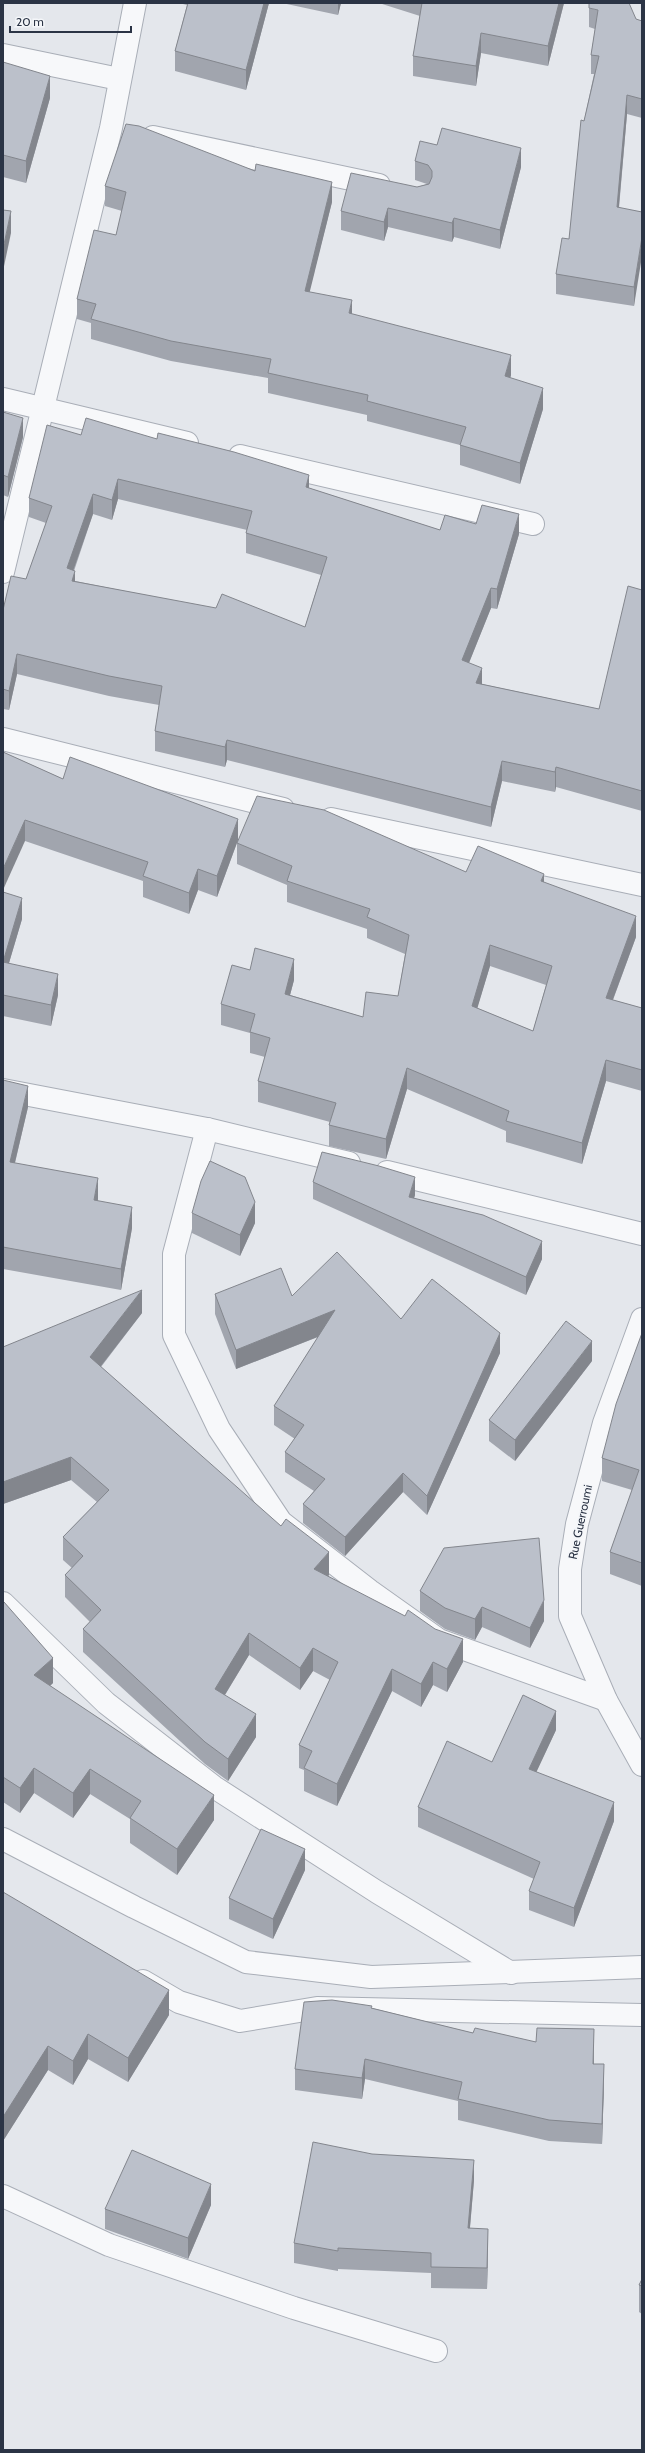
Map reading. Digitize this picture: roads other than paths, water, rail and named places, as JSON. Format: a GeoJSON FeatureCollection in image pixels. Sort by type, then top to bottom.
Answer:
{"type":"FeatureCollection","features":[{"type":"Feature","properties":{"kind":"street"},"geometry":{"type":"LineString","coordinates":[[3,572],[111,128],[119,79],[135,3]]}},
{"type":"Feature","properties":{"kind":"street"},"geometry":{"type":"LineString","coordinates":[[3,55],[119,79]]}},
{"type":"Feature","properties":{"kind":"street"},"geometry":{"type":"LineString","coordinates":[[111,128],[396,189]]}},
{"type":"Feature","properties":{"kind":"street"},"geometry":{"type":"LineString","coordinates":[[3,399],[42,410],[532,524]]}},
{"type":"Feature","properties":{"kind":"street"},"geometry":{"type":"LineString","coordinates":[[3,739],[249,802],[642,885]]}},
{"type":"Feature","properties":{"kind":"street"},"geometry":{"type":"LineString","coordinates":[[3,1090],[207,1128],[642,1234]]}},
{"type":"Feature","properties":{"kind":"street"},"geometry":{"type":"LineString","coordinates":[[207,1128],[174,1254],[174,1335],[219,1430],[281,1522],[370,1591],[439,1640],[606,1700]]}},
{"type":"Feature","properties":{"kind":"street","name":"Rue Guerroumi"},"geometry":{"type":"LineString","coordinates":[[642,1319],[604,1423],[577,1524],[570,1569],[570,1616],[606,1700],[642,1765]]}},
{"type":"Feature","properties":{"kind":"street"},"geometry":{"type":"LineString","coordinates":[[3,1603],[106,1703],[214,1787],[377,1892],[511,1973]]}},
{"type":"Feature","properties":{"kind":"street"},"geometry":{"type":"LineString","coordinates":[[3,1839],[134,1907],[246,1962],[371,1977],[642,1967]]}},
{"type":"Feature","properties":{"kind":"street"},"geometry":{"type":"LineString","coordinates":[[124,1970],[178,2002],[240,2021],[317,2008],[642,2015]]}},
{"type":"Feature","properties":{"kind":"street"},"geometry":{"type":"LineString","coordinates":[[3,2196],[116,2247],[280,2304],[436,2351]]}}]}
